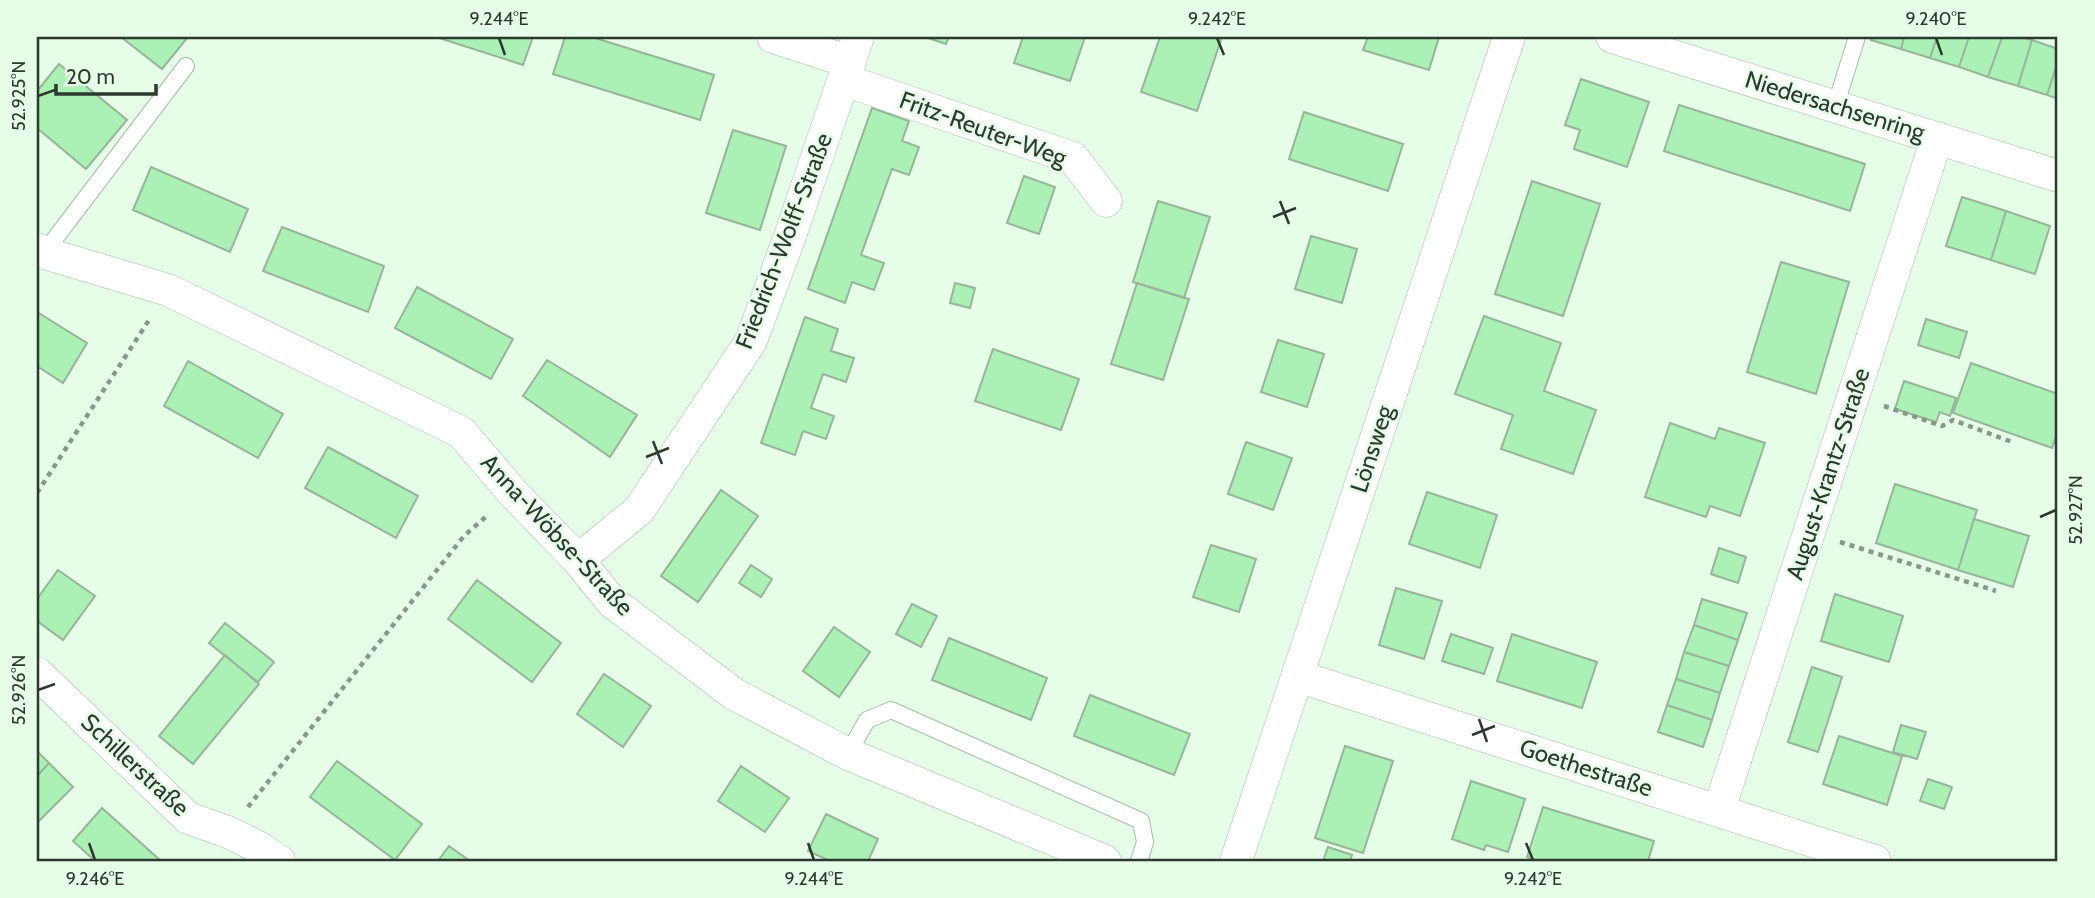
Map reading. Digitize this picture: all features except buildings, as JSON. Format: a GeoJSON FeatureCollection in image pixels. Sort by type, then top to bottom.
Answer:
{"type":"FeatureCollection","features":[{"type":"Feature","properties":{"kind":"street","name":"Fritz-Reuter-Weg"},"geometry":{"type":"LineString","coordinates":[[773,37],[851,60],[1073,158],[1106,201]]}},
{"type":"Feature","properties":{"kind":"street","name":"Lönsweg"},"geometry":{"type":"LineString","coordinates":[[1236,861],[1509,37]]}},
{"type":"Feature","properties":{"kind":"street","name":"Niedersachsenring"},"geometry":{"type":"LineString","coordinates":[[1612,37],[2058,176]]}},
{"type":"Feature","properties":{"kind":"street","name":"Friedrich-Wolff-Straße"},"geometry":{"type":"LineString","coordinates":[[578,560],[639,510],[751,341],[851,60]]}},
{"type":"Feature","properties":{"kind":"street","name":"August-Krantz-Straße"},"geometry":{"type":"LineString","coordinates":[[1718,810],[1937,138]]}},
{"type":"Feature","properties":{"kind":"street","name":"Anna-Wöbse-Straße"},"geometry":{"type":"LineString","coordinates":[[40,251],[168,290],[461,432],[513,493],[578,560],[612,602],[734,694],[848,754],[1105,861]]}},
{"type":"Feature","properties":{"kind":"street","name":"Schillerstraße"},"geometry":{"type":"LineString","coordinates":[[37,673],[188,818],[228,832],[279,861]]}},
{"type":"Feature","properties":{"kind":"street","name":"Goethestraße"},"geometry":{"type":"LineString","coordinates":[[1297,676],[1875,861]]}},
{"type":"Feature","properties":{"kind":"lane"},"geometry":{"type":"LineString","coordinates":[[1835,107],[1857,37]]}},
{"type":"Feature","properties":{"kind":"lane"},"geometry":{"type":"LineString","coordinates":[[40,251],[187,66]]}},
{"type":"Feature","properties":{"kind":"lane"},"geometry":{"type":"LineString","coordinates":[[848,754],[867,720],[891,710],[1140,821],[1145,842],[1139,861]]}},
{"type":"Feature","properties":{"kind":"path"},"geometry":{"type":"LineString","coordinates":[[37,493],[168,290]]}},
{"type":"Feature","properties":{"kind":"path"},"geometry":{"type":"LineString","coordinates":[[1853,396],[1942,426],[1952,420],[2001,434],[2015,443]]}},
{"type":"Feature","properties":{"kind":"path"},"geometry":{"type":"LineString","coordinates":[[228,832],[464,536],[513,493]]}},
{"type":"Feature","properties":{"kind":"path"},"geometry":{"type":"LineString","coordinates":[[1809,533],[1996,591]]}},
{"type":"Feature","properties":{"kind":"path"},"geometry":{"type":"LineString","coordinates":[[1909,564],[1912,555]]}},
{"type":"Feature","properties":{"kind":"path"},"geometry":{"type":"LineString","coordinates":[[1983,587],[1986,578]]}}]}
